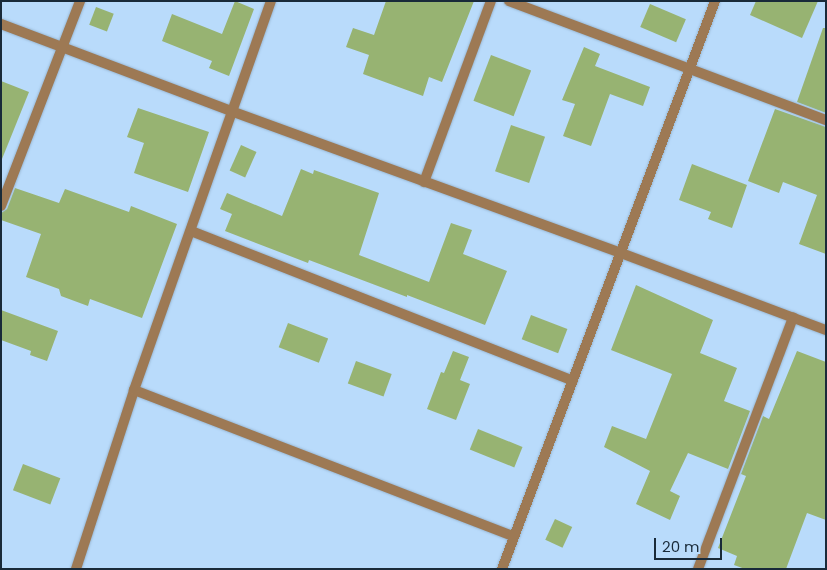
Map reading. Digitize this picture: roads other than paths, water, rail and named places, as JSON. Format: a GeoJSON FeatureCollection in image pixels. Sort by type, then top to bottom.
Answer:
{"type":"FeatureCollection","features":[{"type":"Feature","properties":{"kind":"street"},"geometry":{"type":"LineString","coordinates":[[1,206],[80,1]]}},
{"type":"Feature","properties":{"kind":"street"},"geometry":{"type":"LineString","coordinates":[[76,569],[134,390],[271,1]]}},
{"type":"Feature","properties":{"kind":"street"},"geometry":{"type":"LineString","coordinates":[[424,182],[491,1]]}},
{"type":"Feature","properties":{"kind":"street"},"geometry":{"type":"LineString","coordinates":[[509,1],[826,120]]}},
{"type":"Feature","properties":{"kind":"street"},"geometry":{"type":"LineString","coordinates":[[502,569],[715,1]]}},
{"type":"Feature","properties":{"kind":"street"},"geometry":{"type":"LineString","coordinates":[[1,24],[231,111],[826,330]]}},
{"type":"Feature","properties":{"kind":"street"},"geometry":{"type":"LineString","coordinates":[[191,231],[573,381]]}},
{"type":"Feature","properties":{"kind":"street"},"geometry":{"type":"LineString","coordinates":[[698,569],[793,317]]}},
{"type":"Feature","properties":{"kind":"street"},"geometry":{"type":"LineString","coordinates":[[134,390],[513,536]]}}]}
